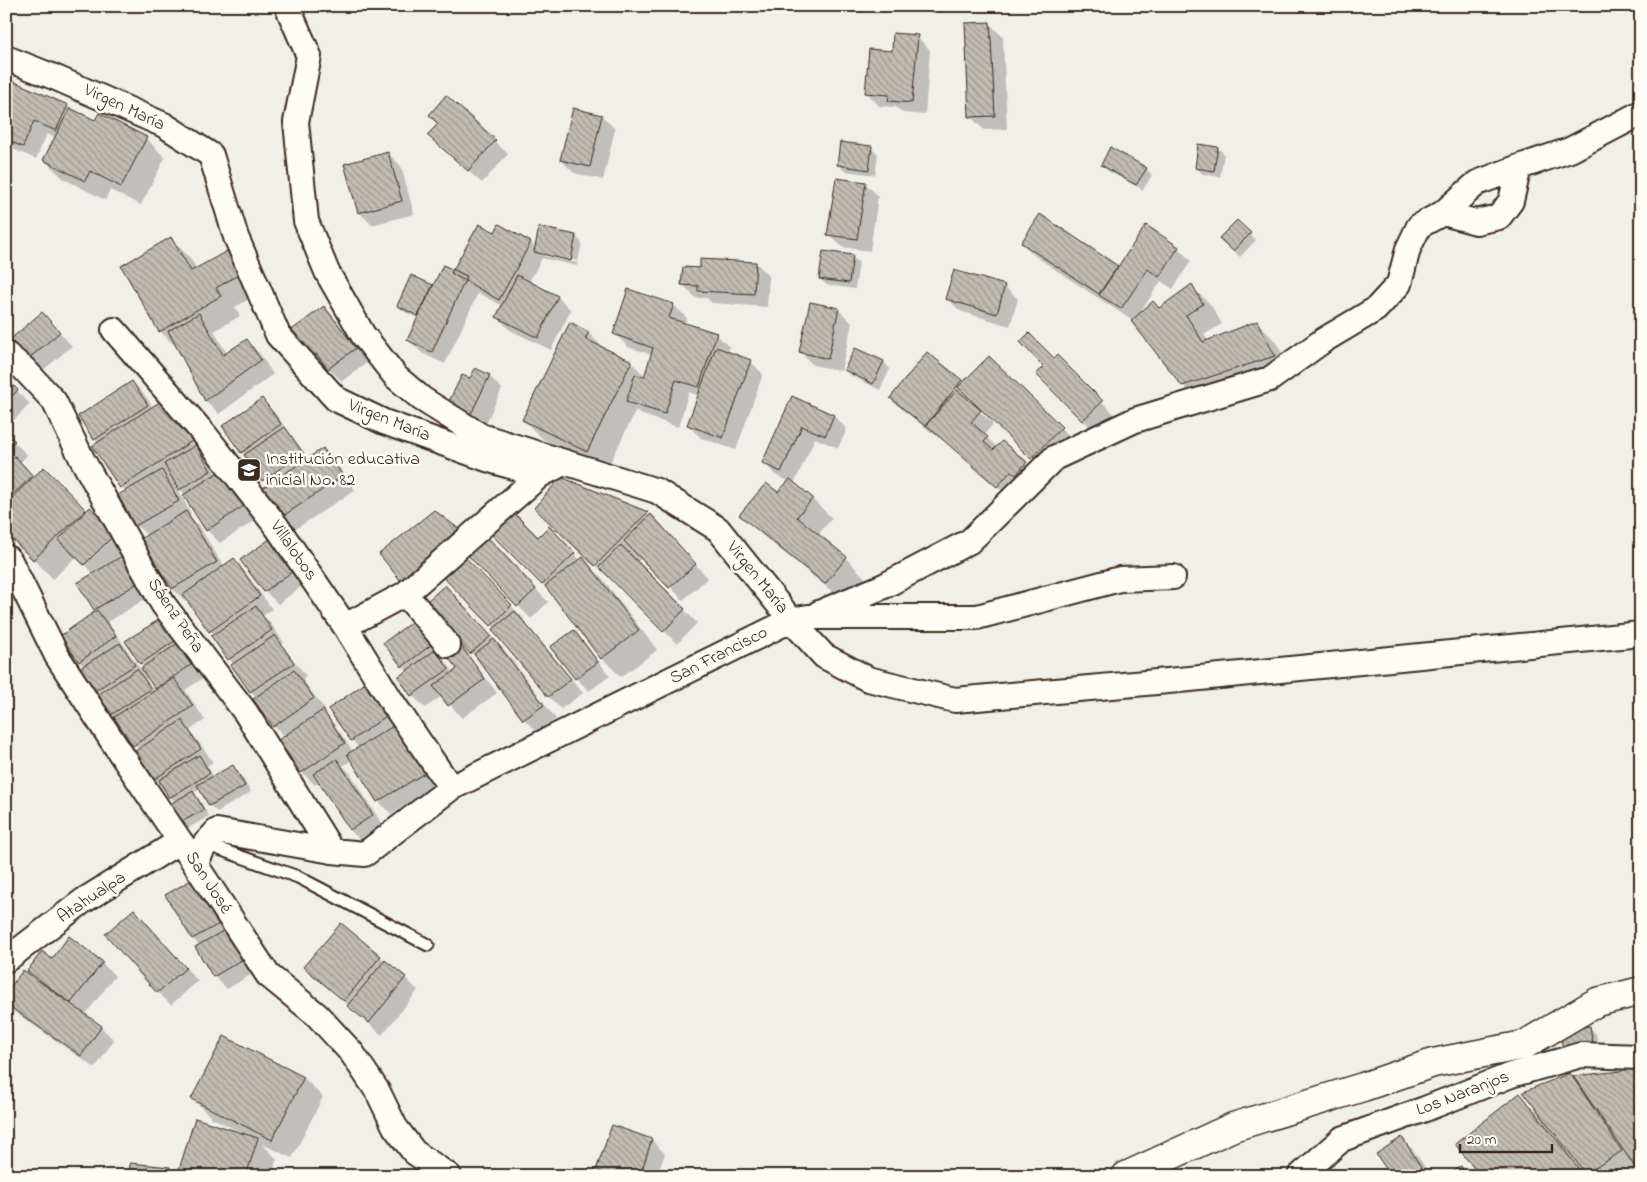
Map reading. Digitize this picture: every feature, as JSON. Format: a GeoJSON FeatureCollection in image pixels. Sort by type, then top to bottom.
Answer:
{"type":"FeatureCollection","features":[{"type":"Feature","properties":{"kind":"street","name":"Virgen María"},"geometry":{"type":"LineString","coordinates":[[287,6],[309,56],[296,122],[306,221],[327,272],[363,335],[396,377],[422,399],[481,436],[657,491],[718,529],[799,619],[824,656],[868,679],[955,700],[1210,677],[1641,634]]}},
{"type":"Feature","properties":{"kind":"street","name":"Virgen María"},"geometry":{"type":"LineString","coordinates":[[6,58],[54,76],[164,125],[211,155],[236,237],[278,335],[336,399],[384,422],[487,459],[540,475]]}},
{"type":"Feature","properties":{"kind":"street"},"geometry":{"type":"LineString","coordinates":[[799,619],[884,586],[970,541],[1054,458],[1135,420],[1270,378],[1324,340],[1376,309],[1399,284],[1408,249],[1419,226],[1443,213],[1477,183],[1570,150],[1641,113]]}},
{"type":"Feature","properties":{"kind":"street"},"geometry":{"type":"LineString","coordinates":[[1443,213],[1476,222],[1499,217],[1510,201],[1519,167]]}},
{"type":"Feature","properties":{"kind":"street","name":"Villalobos"},"geometry":{"type":"LineString","coordinates":[[114,330],[205,435],[277,527],[345,626],[392,702],[451,788]]}},
{"type":"Feature","properties":{"kind":"street","name":"Sáenz Peña"},"geometry":{"type":"LineString","coordinates":[[6,354],[24,369],[54,401],[82,460],[163,604],[246,712],[332,850]]}},
{"type":"Feature","properties":{"kind":"street"},"geometry":{"type":"LineString","coordinates":[[345,626],[406,594],[540,475],[565,462]]}},
{"type":"Feature","properties":{"kind":"street","name":"San José"},"geometry":{"type":"LineString","coordinates":[[8,561],[58,656],[118,751],[180,840],[268,974],[317,1016],[352,1053],[378,1092],[396,1127],[414,1152],[449,1176]]}},
{"type":"Feature","properties":{"kind":"street","name":"San Francisco"},"geometry":{"type":"LineString","coordinates":[[332,850],[365,854],[451,788],[799,619],[978,617],[1120,579],[1173,577]]}},
{"type":"Feature","properties":{"kind":"street"},"geometry":{"type":"LineString","coordinates":[[406,594],[448,645]]}},
{"type":"Feature","properties":{"kind":"street"},"geometry":{"type":"LineString","coordinates":[[180,840],[196,863],[205,844],[217,831],[332,850]]}},
{"type":"Feature","properties":{"kind":"street","name":"Atahualpa"},"geometry":{"type":"LineString","coordinates":[[6,960],[83,901],[180,840]]}},
{"type":"Feature","properties":{"kind":"street"},"geometry":{"type":"LineString","coordinates":[[1126,1176],[1232,1127],[1363,1087],[1433,1063],[1524,1045],[1597,1002],[1641,991]]}},
{"type":"Feature","properties":{"kind":"street"},"geometry":{"type":"LineString","coordinates":[[1597,1002],[1628,1004],[1641,1007]]}},
{"type":"Feature","properties":{"kind":"street","name":"Los Naranjos"},"geometry":{"type":"LineString","coordinates":[[1300,1176],[1342,1139],[1511,1075],[1580,1054],[1641,1057]]}},
{"type":"Feature","properties":{"kind":"lane"},"geometry":{"type":"LineString","coordinates":[[205,844],[298,877],[428,944]]}},
{"type":"Feature","properties":{"kind":"building"},"geometry":{"type":"Polygon","coordinates":[[[990,22],[995,116],[969,117],[965,23],[990,22]]]}},
{"type":"Feature","properties":{"kind":"building"},"geometry":{"type":"Polygon","coordinates":[[[893,33],[918,35],[912,103],[888,101],[889,95],[865,93],[869,49],[892,51],[893,33]]]}},
{"type":"Feature","properties":{"kind":"building"},"geometry":{"type":"Polygon","coordinates":[[[6,78],[68,105],[56,131],[34,121],[23,147],[6,140],[6,78]]]}},
{"type":"Feature","properties":{"kind":"building"},"geometry":{"type":"Polygon","coordinates":[[[446,95],[496,140],[468,171],[427,135],[438,124],[429,115],[446,95]]]}},
{"type":"Feature","properties":{"kind":"building"},"geometry":{"type":"Polygon","coordinates":[[[70,108],[95,120],[99,113],[147,137],[121,187],[90,171],[85,181],[43,160],[70,108]]]}},
{"type":"Feature","properties":{"kind":"building"},"geometry":{"type":"Polygon","coordinates":[[[573,108],[602,115],[590,167],[560,160],[573,108]]]}},
{"type":"Feature","properties":{"kind":"building"},"geometry":{"type":"Polygon","coordinates":[[[840,142],[872,146],[869,170],[837,165],[840,142]]]}},
{"type":"Feature","properties":{"kind":"building"},"geometry":{"type":"Polygon","coordinates":[[[1198,144],[1218,147],[1214,171],[1195,168],[1198,144]]]}},
{"type":"Feature","properties":{"kind":"building"},"geometry":{"type":"Polygon","coordinates":[[[1110,147],[1147,168],[1136,185],[1101,165],[1110,147]]]}},
{"type":"Feature","properties":{"kind":"building"},"geometry":{"type":"Polygon","coordinates":[[[388,152],[402,201],[358,213],[344,164],[388,152]]]}},
{"type":"Feature","properties":{"kind":"building"},"geometry":{"type":"Polygon","coordinates":[[[836,178],[866,182],[857,239],[827,235],[836,178]]]}},
{"type":"Feature","properties":{"kind":"building"},"geometry":{"type":"Polygon","coordinates":[[[1040,214],[1118,266],[1099,294],[1021,243],[1040,214]]]}},
{"type":"Feature","properties":{"kind":"building"},"geometry":{"type":"Polygon","coordinates":[[[1237,220],[1251,233],[1233,251],[1219,238],[1237,220]]]}},
{"type":"Feature","properties":{"kind":"building"},"geometry":{"type":"Polygon","coordinates":[[[479,224],[495,232],[499,224],[531,242],[499,300],[451,273],[479,224]]]}},
{"type":"Feature","properties":{"kind":"building"},"geometry":{"type":"Polygon","coordinates":[[[1146,225],[1179,247],[1159,277],[1148,269],[1121,309],[1099,295],[1146,225]]]}},
{"type":"Feature","properties":{"kind":"building"},"geometry":{"type":"Polygon","coordinates":[[[539,227],[576,235],[571,261],[534,252],[539,227]]]}},
{"type":"Feature","properties":{"kind":"building"},"geometry":{"type":"Polygon","coordinates":[[[171,237],[191,271],[227,251],[240,274],[216,288],[221,296],[159,332],[121,266],[171,237]]]}},
{"type":"Feature","properties":{"kind":"building"},"geometry":{"type":"Polygon","coordinates":[[[823,251],[853,255],[849,283],[819,279],[823,251]]]}},
{"type":"Feature","properties":{"kind":"building"},"geometry":{"type":"Polygon","coordinates":[[[700,259],[756,262],[754,294],[698,291],[698,286],[681,285],[683,267],[700,268],[700,259]]]}},
{"type":"Feature","properties":{"kind":"building"},"geometry":{"type":"Polygon","coordinates":[[[443,265],[467,276],[432,352],[407,340],[443,265]]]}},
{"type":"Feature","properties":{"kind":"building"},"geometry":{"type":"Polygon","coordinates":[[[954,270],[1005,285],[997,314],[945,299],[954,270]]]}},
{"type":"Feature","properties":{"kind":"building"},"geometry":{"type":"Polygon","coordinates":[[[411,275],[433,285],[418,316],[397,306],[411,275]]]}},
{"type":"Feature","properties":{"kind":"building"},"geometry":{"type":"Polygon","coordinates":[[[517,275],[558,296],[538,338],[496,317],[517,275]]]}},
{"type":"Feature","properties":{"kind":"building"},"geometry":{"type":"Polygon","coordinates":[[[1192,284],[1203,304],[1186,315],[1203,342],[1257,321],[1275,356],[1182,386],[1131,321],[1153,301],[1159,308],[1192,284]]]}},
{"type":"Feature","properties":{"kind":"building"},"geometry":{"type":"Polygon","coordinates":[[[628,289],[674,304],[669,318],[717,333],[699,387],[676,380],[665,414],[626,402],[635,374],[644,377],[653,348],[613,334],[628,289]]]}},
{"type":"Feature","properties":{"kind":"building"},"geometry":{"type":"Polygon","coordinates":[[[810,302],[839,308],[828,359],[799,352],[810,302]]]}},
{"type":"Feature","properties":{"kind":"building"},"geometry":{"type":"Polygon","coordinates":[[[324,306],[356,348],[328,369],[316,354],[309,359],[289,332],[324,306]]]}},
{"type":"Feature","properties":{"kind":"building"},"geometry":{"type":"Polygon","coordinates":[[[42,312],[60,332],[21,365],[6,343],[42,312]]]}},
{"type":"Feature","properties":{"kind":"building"},"geometry":{"type":"Polygon","coordinates":[[[199,313],[223,355],[247,339],[261,360],[205,401],[168,331],[199,313]]]}},
{"type":"Feature","properties":{"kind":"building"},"geometry":{"type":"Polygon","coordinates":[[[570,322],[589,332],[585,339],[632,361],[587,452],[522,420],[570,322]]]}},
{"type":"Feature","properties":{"kind":"building"},"geometry":{"type":"Polygon","coordinates":[[[1029,333],[1054,358],[1057,355],[1103,401],[1082,421],[1036,374],[1044,367],[1020,342],[1029,333]]]}},
{"type":"Feature","properties":{"kind":"building"},"geometry":{"type":"Polygon","coordinates":[[[716,347],[751,360],[723,438],[687,425],[716,347]]]}},
{"type":"Feature","properties":{"kind":"building"},"geometry":{"type":"Polygon","coordinates":[[[855,348],[884,361],[873,384],[844,370],[855,348]]]}},
{"type":"Feature","properties":{"kind":"building"},"geometry":{"type":"Polygon","coordinates":[[[927,352],[962,380],[925,426],[890,398],[927,352]]]}},
{"type":"Feature","properties":{"kind":"building"},"geometry":{"type":"Polygon","coordinates":[[[989,356],[1062,427],[1031,459],[958,387],[989,356]]]}},
{"type":"Feature","properties":{"kind":"building"},"geometry":{"type":"Polygon","coordinates":[[[475,368],[490,375],[469,418],[446,407],[462,375],[470,378],[475,368]]]}},
{"type":"Feature","properties":{"kind":"building"},"geometry":{"type":"Polygon","coordinates":[[[6,378],[18,390],[6,402],[6,378]]]}},
{"type":"Feature","properties":{"kind":"building"},"geometry":{"type":"Polygon","coordinates":[[[132,381],[148,405],[94,440],[78,416],[132,381]]]}},
{"type":"Feature","properties":{"kind":"building"},"geometry":{"type":"Polygon","coordinates":[[[957,390],[981,410],[971,422],[988,437],[984,442],[993,450],[1002,441],[1027,462],[1016,475],[1011,471],[997,487],[926,425],[957,390]]]}},
{"type":"Feature","properties":{"kind":"building"},"geometry":{"type":"Polygon","coordinates":[[[792,396],[834,415],[825,436],[802,426],[781,472],[762,463],[792,396]]]}},
{"type":"Feature","properties":{"kind":"building"},"geometry":{"type":"Polygon","coordinates":[[[262,398],[281,424],[241,453],[222,426],[262,398]]]}},
{"type":"Feature","properties":{"kind":"building"},"geometry":{"type":"Polygon","coordinates":[[[164,399],[192,441],[120,488],[92,446],[164,399]]]}},
{"type":"Feature","properties":{"kind":"building"},"geometry":{"type":"Polygon","coordinates":[[[285,427],[303,453],[262,481],[244,455],[285,427]]]}},
{"type":"Feature","properties":{"kind":"building"},"geometry":{"type":"Polygon","coordinates":[[[6,432],[15,441],[6,450],[6,432]]]}},
{"type":"Feature","properties":{"kind":"building"},"geometry":{"type":"Polygon","coordinates":[[[196,445],[211,471],[179,490],[164,464],[196,445]]]}},
{"type":"Feature","properties":{"kind":"building"},"geometry":{"type":"Polygon","coordinates":[[[323,448],[343,476],[280,518],[260,490],[323,448]]]}},
{"type":"Feature","properties":{"kind":"building"},"geometry":{"type":"Polygon","coordinates":[[[15,456],[33,476],[6,500],[6,465],[15,456]]]}},
{"type":"Feature","properties":{"kind":"building"},"geometry":{"type":"Polygon","coordinates":[[[44,467],[86,510],[33,560],[6,533],[6,503],[44,467]]]}},
{"type":"Feature","properties":{"kind":"building"},"geometry":{"type":"Polygon","coordinates":[[[162,470],[179,501],[135,526],[118,495],[162,470]]]}},
{"type":"Feature","properties":{"kind":"building"},"geometry":{"type":"Polygon","coordinates":[[[222,470],[245,505],[206,531],[183,495],[222,470]]]}},
{"type":"Feature","properties":{"kind":"building"},"geometry":{"type":"Polygon","coordinates":[[[561,477],[648,512],[595,566],[534,508],[561,477]]]}},
{"type":"Feature","properties":{"kind":"building"},"geometry":{"type":"Polygon","coordinates":[[[790,479],[813,498],[797,517],[847,557],[825,584],[739,515],[766,483],[778,492],[790,479]]]}},
{"type":"Feature","properties":{"kind":"building"},"geometry":{"type":"Polygon","coordinates":[[[90,507],[116,533],[84,565],[58,540],[90,507]]]}},
{"type":"Feature","properties":{"kind":"building"},"geometry":{"type":"Polygon","coordinates":[[[434,510],[463,532],[401,581],[379,554],[434,510]]]}},
{"type":"Feature","properties":{"kind":"building"},"geometry":{"type":"Polygon","coordinates":[[[511,510],[538,537],[549,526],[575,553],[542,585],[489,532],[511,510]]]}},
{"type":"Feature","properties":{"kind":"building"},"geometry":{"type":"Polygon","coordinates":[[[186,511],[217,562],[172,589],[140,539],[186,511]]]}},
{"type":"Feature","properties":{"kind":"building"},"geometry":{"type":"Polygon","coordinates":[[[651,514],[696,564],[669,588],[624,541],[651,514]]]}},
{"type":"Feature","properties":{"kind":"building"},"geometry":{"type":"Polygon","coordinates":[[[483,532],[536,589],[517,607],[464,551],[483,532]]]}},
{"type":"Feature","properties":{"kind":"building"},"geometry":{"type":"Polygon","coordinates":[[[270,539],[293,571],[264,592],[240,560],[270,539]]]}},
{"type":"Feature","properties":{"kind":"building"},"geometry":{"type":"Polygon","coordinates":[[[621,545],[685,609],[663,632],[599,567],[621,545]]]}},
{"type":"Feature","properties":{"kind":"building"},"geometry":{"type":"Polygon","coordinates":[[[122,556],[138,583],[94,610],[77,583],[122,556]]]}},
{"type":"Feature","properties":{"kind":"building"},"geometry":{"type":"Polygon","coordinates":[[[464,556],[512,605],[491,626],[443,577],[464,556]]]}},
{"type":"Feature","properties":{"kind":"building"},"geometry":{"type":"Polygon","coordinates":[[[583,557],[639,630],[601,659],[545,586],[583,557]]]}},
{"type":"Feature","properties":{"kind":"building"},"geometry":{"type":"Polygon","coordinates":[[[234,558],[260,596],[209,632],[183,595],[234,558]]]}},
{"type":"Feature","properties":{"kind":"building"},"geometry":{"type":"Polygon","coordinates":[[[445,585],[491,636],[470,654],[425,603],[445,585]]]}},
{"type":"Feature","properties":{"kind":"building"},"geometry":{"type":"Polygon","coordinates":[[[256,606],[272,630],[228,660],[211,636],[256,606]]]}},
{"type":"Feature","properties":{"kind":"building"},"geometry":{"type":"Polygon","coordinates":[[[97,610],[116,636],[79,662],[60,636],[97,610]]]}},
{"type":"Feature","properties":{"kind":"building"},"geometry":{"type":"Polygon","coordinates":[[[515,611],[571,679],[548,697],[492,630],[515,611]]]}},
{"type":"Feature","properties":{"kind":"building"},"geometry":{"type":"Polygon","coordinates":[[[160,619],[175,641],[140,664],[125,641],[160,619]]]}},
{"type":"Feature","properties":{"kind":"building"},"geometry":{"type":"Polygon","coordinates":[[[413,621],[431,645],[402,667],[383,643],[413,621]]]}},
{"type":"Feature","properties":{"kind":"building"},"geometry":{"type":"Polygon","coordinates":[[[574,630],[598,662],[575,679],[550,647],[574,630]]]}},
{"type":"Feature","properties":{"kind":"building"},"geometry":{"type":"Polygon","coordinates":[[[275,635],[294,663],[250,692],[231,665],[275,635]]]}},
{"type":"Feature","properties":{"kind":"building"},"geometry":{"type":"Polygon","coordinates":[[[494,639],[544,705],[523,720],[474,654],[494,639]]]}},
{"type":"Feature","properties":{"kind":"building"},"geometry":{"type":"Polygon","coordinates":[[[120,643],[135,665],[93,692],[78,669],[120,643]]]}},
{"type":"Feature","properties":{"kind":"building"},"geometry":{"type":"Polygon","coordinates":[[[177,644],[191,665],[155,689],[141,668],[177,644]]]}},
{"type":"Feature","properties":{"kind":"building"},"geometry":{"type":"Polygon","coordinates":[[[462,647],[485,679],[448,706],[433,686],[457,669],[448,657],[462,647]]]}},
{"type":"Feature","properties":{"kind":"building"},"geometry":{"type":"Polygon","coordinates":[[[435,650],[449,669],[411,696],[398,677],[435,650]]]}},
{"type":"Feature","properties":{"kind":"building"},"geometry":{"type":"Polygon","coordinates":[[[137,669],[151,689],[109,716],[96,696],[137,669]]]}},
{"type":"Feature","properties":{"kind":"building"},"geometry":{"type":"Polygon","coordinates":[[[294,670],[314,698],[273,727],[253,699],[294,670]]]}},
{"type":"Feature","properties":{"kind":"building"},"geometry":{"type":"Polygon","coordinates":[[[174,678],[193,706],[133,746],[114,717],[174,678]]]}},
{"type":"Feature","properties":{"kind":"building"},"geometry":{"type":"Polygon","coordinates":[[[367,682],[389,714],[351,741],[328,709],[367,682]]]}},
{"type":"Feature","properties":{"kind":"building"},"geometry":{"type":"Polygon","coordinates":[[[323,710],[345,743],[301,773],[278,740],[323,710]]]}},
{"type":"Feature","properties":{"kind":"building"},"geometry":{"type":"Polygon","coordinates":[[[182,720],[201,749],[153,780],[134,752],[182,720]]]}},
{"type":"Feature","properties":{"kind":"building"},"geometry":{"type":"Polygon","coordinates":[[[395,725],[425,773],[377,802],[347,754],[395,725]]]}},
{"type":"Feature","properties":{"kind":"building"},"geometry":{"type":"Polygon","coordinates":[[[199,755],[210,773],[169,798],[159,780],[199,755]]]}},
{"type":"Feature","properties":{"kind":"building"},"geometry":{"type":"Polygon","coordinates":[[[337,759],[373,815],[350,830],[313,774],[337,759]]]}},
{"type":"Feature","properties":{"kind":"building"},"geometry":{"type":"Polygon","coordinates":[[[233,765],[245,786],[209,806],[197,785],[233,765]]]}},
{"type":"Feature","properties":{"kind":"building"},"geometry":{"type":"Polygon","coordinates":[[[193,791],[204,810],[179,823],[168,805],[193,791]]]}},
{"type":"Feature","properties":{"kind":"building"},"geometry":{"type":"Polygon","coordinates":[[[193,879],[219,924],[192,939],[165,895],[193,879]]]}},
{"type":"Feature","properties":{"kind":"building"},"geometry":{"type":"Polygon","coordinates":[[[134,909],[186,968],[157,993],[105,934],[134,909]]]}},
{"type":"Feature","properties":{"kind":"building"},"geometry":{"type":"Polygon","coordinates":[[[341,923],[381,956],[344,1001],[303,967],[341,923]]]}},
{"type":"Feature","properties":{"kind":"building"},"geometry":{"type":"Polygon","coordinates":[[[230,927],[247,957],[213,977],[195,947],[230,927]]]}},
{"type":"Feature","properties":{"kind":"building"},"geometry":{"type":"Polygon","coordinates":[[[69,936],[103,962],[71,1003],[27,971],[42,951],[52,959],[69,936]]]}},
{"type":"Feature","properties":{"kind":"building"},"geometry":{"type":"Polygon","coordinates":[[[385,960],[406,977],[369,1023],[347,1006],[385,960]]]}},
{"type":"Feature","properties":{"kind":"building"},"geometry":{"type":"Polygon","coordinates":[[[23,970],[102,1026],[81,1056],[6,1004],[6,993],[23,970]]]}},
{"type":"Feature","properties":{"kind":"building"},"geometry":{"type":"Polygon","coordinates":[[[1590,1026],[1593,1044],[1563,1050],[1560,1031],[1590,1026]]]}},
{"type":"Feature","properties":{"kind":"building"},"geometry":{"type":"Polygon","coordinates":[[[224,1036],[304,1077],[272,1140],[191,1099],[224,1036]]]}},
{"type":"Feature","properties":{"kind":"building"},"geometry":{"type":"Polygon","coordinates":[[[1632,1063],[1641,1076],[1641,1176],[1573,1076],[1622,1071],[1632,1063]]]}},
{"type":"Feature","properties":{"kind":"building"},"geometry":{"type":"Polygon","coordinates":[[[1570,1073],[1622,1151],[1586,1174],[1523,1092],[1570,1073]]]}},
{"type":"Feature","properties":{"kind":"building"},"geometry":{"type":"Polygon","coordinates":[[[1520,1093],[1584,1176],[1480,1176],[1455,1144],[1520,1093]]]}},
{"type":"Feature","properties":{"kind":"building"},"geometry":{"type":"Polygon","coordinates":[[[195,1118],[258,1138],[246,1176],[177,1176],[195,1118]]]}},
{"type":"Feature","properties":{"kind":"building"},"geometry":{"type":"Polygon","coordinates":[[[612,1125],[652,1139],[640,1176],[614,1176],[596,1170],[612,1125]]]}},
{"type":"Feature","properties":{"kind":"building"},"geometry":{"type":"Polygon","coordinates":[[[1402,1137],[1427,1176],[1391,1176],[1376,1154],[1402,1137]]]}},
{"type":"Feature","properties":{"kind":"building"},"geometry":{"type":"Polygon","coordinates":[[[130,1163],[170,1167],[169,1176],[129,1176],[130,1163]]]}},
{"type":"Feature","properties":{"kind":"building"},"geometry":{"type":"Polygon","coordinates":[[[1461,1166],[1468,1176],[1447,1176],[1461,1166]]]}},
{"type":"Feature","properties":{"kind":"place","name":"Institución educativa inicial No. 82"},"geometry":{"type":"Point","coordinates":[249,470]}}]}
